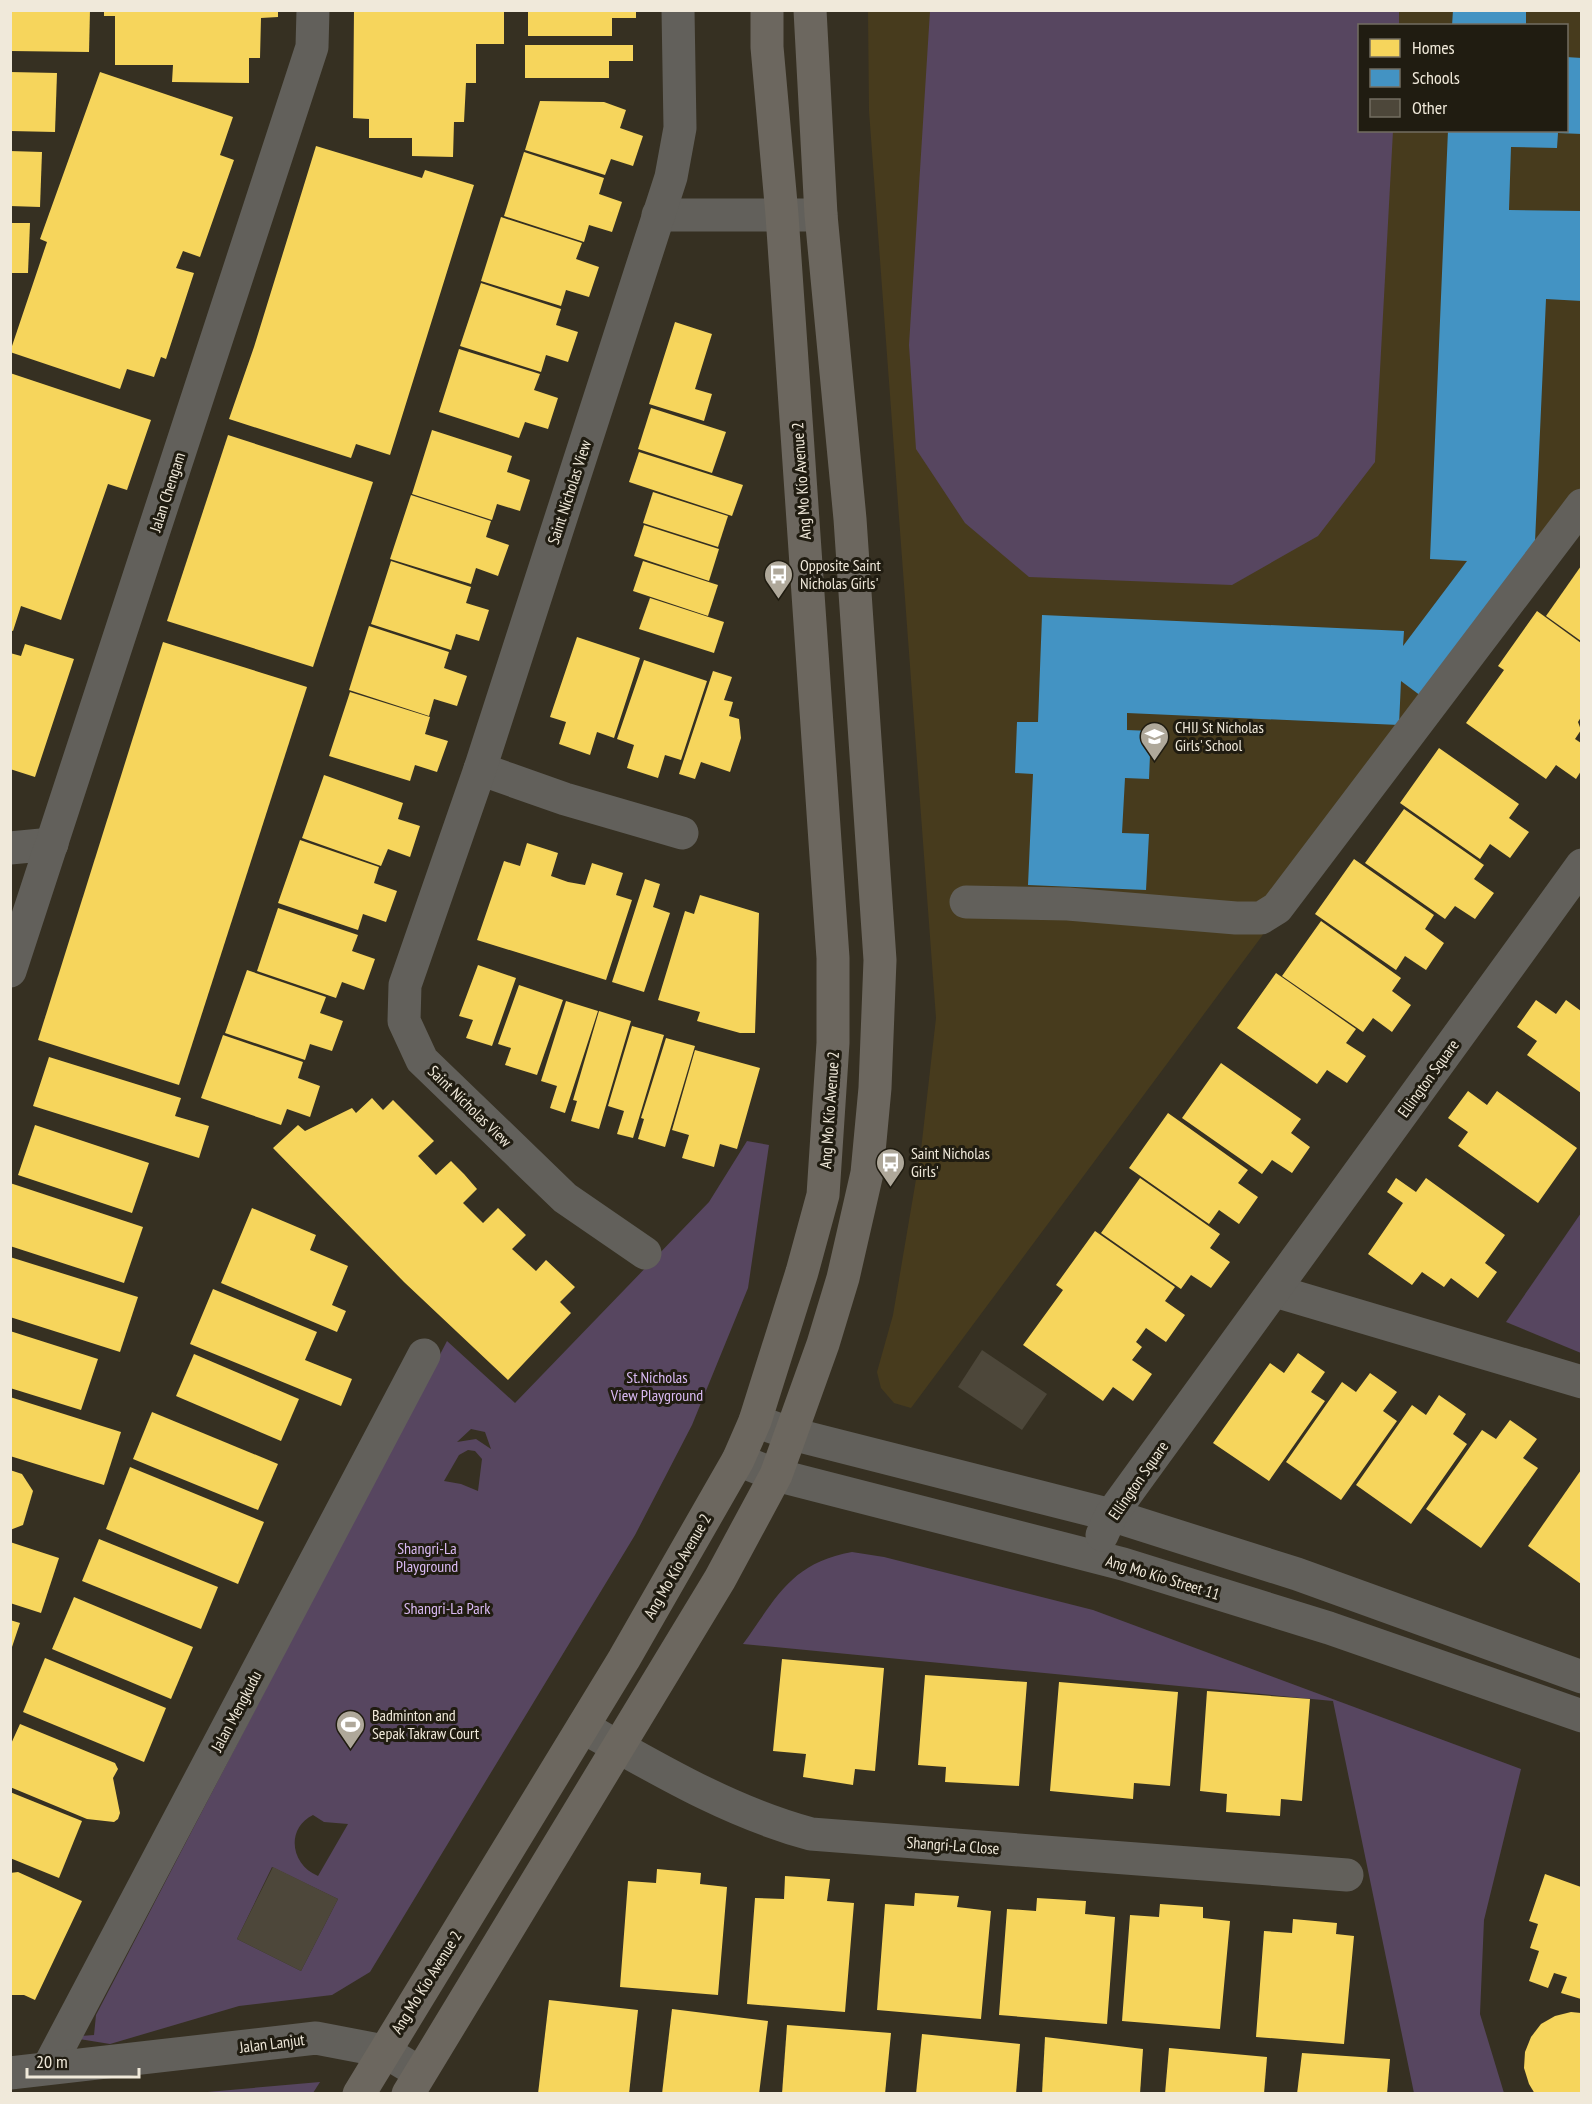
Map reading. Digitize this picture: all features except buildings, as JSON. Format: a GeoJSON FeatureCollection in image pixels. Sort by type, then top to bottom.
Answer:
{"type":"FeatureCollection","features":[{"type":"Feature","properties":{"kind":"main road","name":"Ang Mo Kio Avenue 2"},"geometry":{"type":"LineString","coordinates":[[359,2094],[583,1727],[738,1460],[755,1421],[802,1272],[823,1195],[833,1043],[833,958],[782,215],[767,47],[767,10]]}},
{"type":"Feature","properties":{"kind":"main road"},"geometry":{"type":"LineString","coordinates":[[414,2083],[720,1579],[776,1475],[823,1344],[843,1278],[867,1173],[875,1088],[880,960],[850,519],[821,215],[810,10]]}},
{"type":"Feature","properties":{"kind":"street","name":"Jalan Chengam"},"geometry":{"type":"LineString","coordinates":[[10,971],[312,47],[313,10]]}},
{"type":"Feature","properties":{"kind":"street","name":"Saint Nicholas View"},"geometry":{"type":"LineString","coordinates":[[645,1253],[556,1190],[422,1060],[404,1021],[405,985],[480,769],[671,177],[680,128],[678,10]]}},
{"type":"Feature","properties":{"kind":"street"},"geometry":{"type":"LineString","coordinates":[[658,215],[821,215]]}},
{"type":"Feature","properties":{"kind":"street"},"geometry":{"type":"LineString","coordinates":[[966,902],[1068,904],[1236,918],[1261,918],[1277,908],[1581,505]]}},
{"type":"Feature","properties":{"kind":"street"},"geometry":{"type":"LineString","coordinates":[[480,769],[565,799],[682,833]]}},
{"type":"Feature","properties":{"kind":"street"},"geometry":{"type":"LineString","coordinates":[[10,848],[52,844]]}},
{"type":"Feature","properties":{"kind":"street","name":"Ellington Square"},"geometry":{"type":"LineString","coordinates":[[1092,1556],[1111,1515],[1581,865]]}},
{"type":"Feature","properties":{"kind":"street"},"geometry":{"type":"LineString","coordinates":[[1275,1291],[1581,1382]]}},
{"type":"Feature","properties":{"kind":"street","name":"Jalan Mengkudu"},"geometry":{"type":"LineString","coordinates":[[48,2068],[424,1355]]}},
{"type":"Feature","properties":{"kind":"street"},"geometry":{"type":"LineString","coordinates":[[755,1421],[792,1434],[1111,1515],[1297,1574],[1581,1677]]}},
{"type":"Feature","properties":{"kind":"street","name":"Ang Mo Kio Street 11"},"geometry":{"type":"LineString","coordinates":[[738,1460],[776,1475],[1092,1556],[1329,1628],[1581,1716]]}},
{"type":"Feature","properties":{"kind":"street","name":"Shangri-La Close"},"geometry":{"type":"LineString","coordinates":[[583,1727],[734,1808],[771,1823],[811,1834],[1347,1875]]}},
{"type":"Feature","properties":{"kind":"street","name":"Jalan Lanjut"},"geometry":{"type":"LineString","coordinates":[[10,2073],[316,2038],[384,2051],[414,2083]]}},
{"type":"Feature","properties":{"kind":"shaded area","name":"CHIJ St Nicholas Girls' School"},"geometry":{"type":"Polygon","coordinates":[[[868,11],[1582,11],[1581,507],[911,1408],[894,1403],[881,1388],[877,1372],[893,1315],[921,1150],[936,1018],[869,111],[868,11]]]}},
{"type":"Feature","properties":{"kind":"green space"},"geometry":{"type":"Polygon","coordinates":[[[930,11],[1399,11],[1399,24],[1358,24],[1358,132],[1393,132],[1375,462],[1318,536],[1232,585],[1029,577],[965,523],[916,449],[909,345],[930,11]]]}},
{"type":"Feature","properties":{"kind":"green space","name":"Shangri-La Park"},"geometry":{"type":"Polygon","coordinates":[[[747,1141],[769,1145],[748,1288],[692,1425],[635,1535],[370,1972],[332,1995],[239,2006],[110,2044],[67,2037],[94,2035],[96,2015],[447,1341],[515,1403],[709,1202],[747,1141]],[[471,1429],[457,1442],[476,1439],[491,1449],[485,1432],[471,1429]],[[468,1450],[459,1455],[444,1481],[461,1484],[478,1491],[482,1459],[475,1451],[468,1450]],[[313,1815],[304,1821],[295,1838],[297,1856],[309,1871],[318,1876],[348,1824],[324,1822],[313,1815]],[[272,1867],[237,1939],[301,1971],[338,1899],[272,1867]]]}},
{"type":"Feature","properties":{"kind":"green space"},"geometry":{"type":"Polygon","coordinates":[[[1581,1213],[1581,1353],[1506,1322],[1581,1213]]]}},
{"type":"Feature","properties":{"kind":"green space"},"geometry":{"type":"Polygon","coordinates":[[[852,1552],[884,1557],[1093,1610],[1521,1769],[1484,1920],[1480,2014],[1504,2093],[1414,2093],[1333,1701],[743,1644],[787,1584],[814,1564],[852,1552]]]}},
{"type":"Feature","properties":{"kind":"green space"},"geometry":{"type":"Polygon","coordinates":[[[320,2082],[313,2093],[196,2093],[320,2082]]]}},
{"type":"Feature","properties":{"kind":"place","name":"Opposite Saint Nicholas Girls'"},"geometry":{"type":"Point","coordinates":[779,600]}},
{"type":"Feature","properties":{"kind":"place","name":"CHIJ St Nicholas Girls' School"},"geometry":{"type":"Point","coordinates":[1154,762]}},
{"type":"Feature","properties":{"kind":"place","name":"Saint Nicholas Girls'"},"geometry":{"type":"Point","coordinates":[890,1188]}},
{"type":"Feature","properties":{"kind":"place","name":"Badminton and Sepak Takraw Court"},"geometry":{"type":"Point","coordinates":[351,1750]}},
{"type":"Feature","properties":{"kind":"park label","name":"St.Nicholas View Playground"},"geometry":{"type":"Point","coordinates":[657,1386]}},
{"type":"Feature","properties":{"kind":"park label","name":"Shangri-La Playground"},"geometry":{"type":"Point","coordinates":[427,1557]}}]}
